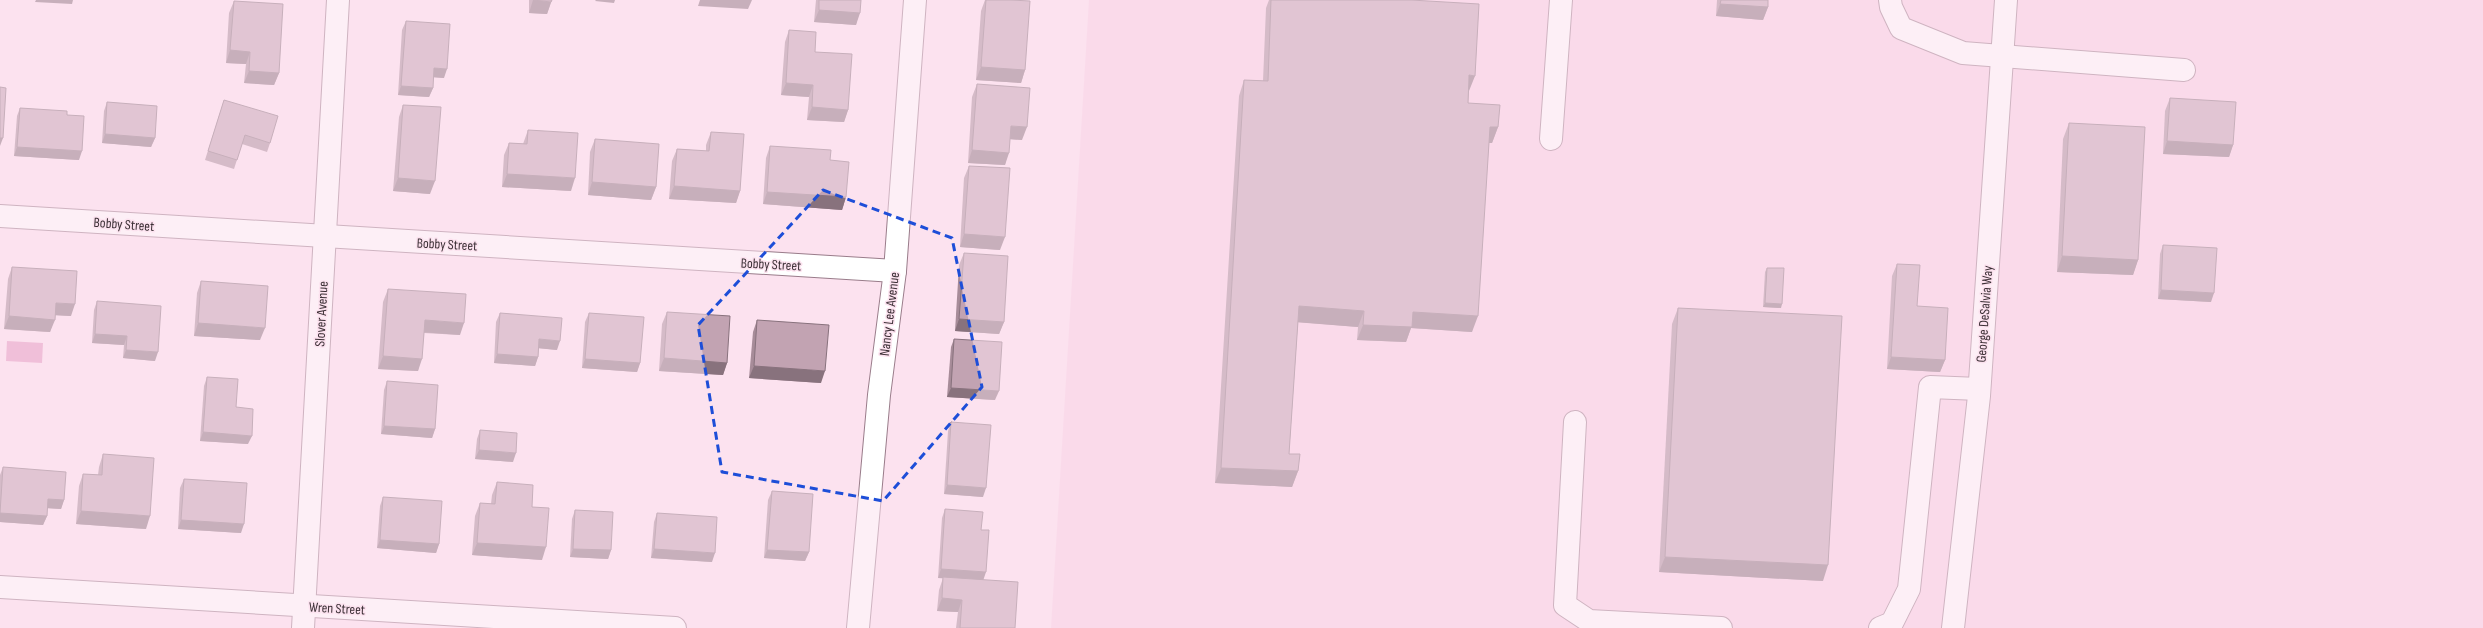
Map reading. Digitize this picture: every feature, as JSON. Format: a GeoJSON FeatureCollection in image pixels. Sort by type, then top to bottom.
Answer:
{"type":"FeatureCollection","features":[{"type":"Feature","properties":{"kind":"street","name":"Slover Avenue"},"geometry":{"type":"LineString","coordinates":[[304,628],[338,0]]}},
{"type":"Feature","properties":{"kind":"street","name":"Nancy Lee Avenue"},"geometry":{"type":"LineString","coordinates":[[858,628],[879,395],[895,271],[915,0]]}},
{"type":"Feature","properties":{"kind":"street"},"geometry":{"type":"LineString","coordinates":[[1551,139],[1561,0]]}},
{"type":"Feature","properties":{"kind":"street"},"geometry":{"type":"LineString","coordinates":[[1890,0],[1891,8],[1901,28],[1963,53],[2184,70]]}},
{"type":"Feature","properties":{"kind":"street","name":"George DeSalvia Way"},"geometry":{"type":"LineString","coordinates":[[1953,628],[1979,389],[2006,0]]}},
{"type":"Feature","properties":{"kind":"street","name":"Bobby Street"},"geometry":{"type":"LineString","coordinates":[[0,216],[895,271]]}},
{"type":"Feature","properties":{"kind":"street"},"geometry":{"type":"LineString","coordinates":[[1880,628],[1892,623],[1909,589],[1930,387],[1979,389]]}},
{"type":"Feature","properties":{"kind":"street"},"geometry":{"type":"LineString","coordinates":[[1575,422],[1565,605],[1589,620],[1721,628]]}},
{"type":"Feature","properties":{"kind":"street","name":"Wren Street"},"geometry":{"type":"LineString","coordinates":[[0,587],[675,628]]}},
{"type":"Feature","properties":{"kind":"highlighted area"},"geometry":{"type":"Polygon","coordinates":[[[823,190],[952,238],[982,387],[883,501],[722,472],[698,325],[823,190]]]}},
{"type":"Feature","properties":{"kind":"shaded area"},"geometry":{"type":"Polygon","coordinates":[[[1089,0],[2483,0],[2483,628],[1051,628],[1089,0]]]}},
{"type":"Feature","properties":{"kind":"shaded area"},"geometry":{"type":"Polygon","coordinates":[[[7,341],[43,343],[42,363],[6,361],[7,341]]]}},
{"type":"Feature","properties":{"kind":"building"},"geometry":{"type":"Polygon","coordinates":[[[533,0],[552,0],[551,2],[533,0]]]}},
{"type":"Feature","properties":{"kind":"building"},"geometry":{"type":"Polygon","coordinates":[[[819,0],[861,0],[860,13],[819,10],[819,0]]]}},
{"type":"Feature","properties":{"kind":"building"},"geometry":{"type":"Polygon","coordinates":[[[986,0],[1030,1],[1025,70],[981,67],[986,0]]]}},
{"type":"Feature","properties":{"kind":"building"},"geometry":{"type":"Polygon","coordinates":[[[1271,0],[1411,0],[1479,4],[1475,76],[1469,75],[1468,103],[1500,105],[1498,127],[1490,127],[1478,316],[1413,312],[1412,327],[1363,325],[1364,311],[1299,306],[1289,454],[1300,454],[1298,471],[1221,468],[1244,80],[1268,81],[1271,0]]]}},
{"type":"Feature","properties":{"kind":"building"},"geometry":{"type":"Polygon","coordinates":[[[1721,0],[1768,0],[1768,7],[1720,4],[1721,0]]]}},
{"type":"Feature","properties":{"kind":"building"},"geometry":{"type":"Polygon","coordinates":[[[234,1],[283,4],[279,73],[249,71],[250,52],[230,50],[234,1]]]}},
{"type":"Feature","properties":{"kind":"building"},"geometry":{"type":"Polygon","coordinates":[[[406,21],[450,24],[447,69],[434,68],[433,88],[401,86],[406,21]]]}},
{"type":"Feature","properties":{"kind":"building"},"geometry":{"type":"Polygon","coordinates":[[[789,30],[816,32],[815,52],[852,54],[848,110],[812,107],[813,85],[786,83],[789,30]]]}},
{"type":"Feature","properties":{"kind":"building"},"geometry":{"type":"Polygon","coordinates":[[[977,84],[1030,88],[1027,127],[1011,126],[1009,153],[972,150],[977,84]]]}},
{"type":"Feature","properties":{"kind":"building"},"geometry":{"type":"Polygon","coordinates":[[[0,87],[6,88],[3,138],[0,138],[0,87]]]}},
{"type":"Feature","properties":{"kind":"building"},"geometry":{"type":"Polygon","coordinates":[[[2170,98],[2236,102],[2233,145],[2167,141],[2170,98]]]}},
{"type":"Feature","properties":{"kind":"building"},"geometry":{"type":"Polygon","coordinates":[[[224,100],[278,116],[270,143],[245,135],[237,160],[208,151],[224,100]]]}},
{"type":"Feature","properties":{"kind":"building"},"geometry":{"type":"Polygon","coordinates":[[[107,102],[157,106],[155,138],[105,134],[107,102]]]}},
{"type":"Feature","properties":{"kind":"building"},"geometry":{"type":"Polygon","coordinates":[[[403,105],[441,107],[435,181],[398,178],[403,105]]]}},
{"type":"Feature","properties":{"kind":"building"},"geometry":{"type":"Polygon","coordinates":[[[20,108],[67,111],[67,115],[84,116],[82,151],[17,147],[20,108]]]}},
{"type":"Feature","properties":{"kind":"building"},"geometry":{"type":"Polygon","coordinates":[[[2069,123],[2145,127],[2138,260],[2062,256],[2069,123]]]}},
{"type":"Feature","properties":{"kind":"building"},"geometry":{"type":"Polygon","coordinates":[[[528,130],[578,133],[575,178],[507,174],[509,143],[527,144],[528,130]]]}},
{"type":"Feature","properties":{"kind":"building"},"geometry":{"type":"Polygon","coordinates":[[[711,132],[744,134],[740,191],[674,186],[677,149],[709,151],[711,132]]]}},
{"type":"Feature","properties":{"kind":"building"},"geometry":{"type":"Polygon","coordinates":[[[595,139],[659,144],[656,187],[592,182],[595,139]]]}},
{"type":"Feature","properties":{"kind":"building"},"geometry":{"type":"Polygon","coordinates":[[[770,146],[831,150],[830,160],[849,162],[846,197],[767,192],[770,146]]]}},
{"type":"Feature","properties":{"kind":"building"},"geometry":{"type":"Polygon","coordinates":[[[969,166],[1010,168],[1005,237],[964,234],[969,166]]]}},
{"type":"Feature","properties":{"kind":"building"},"geometry":{"type":"Polygon","coordinates":[[[2163,245],[2217,248],[2214,293],[2161,290],[2163,245]]]}},
{"type":"Feature","properties":{"kind":"building"},"geometry":{"type":"Polygon","coordinates":[[[964,253],[1008,256],[1004,322],[959,319],[964,253]]]}},
{"type":"Feature","properties":{"kind":"building"},"geometry":{"type":"Polygon","coordinates":[[[1897,264],[1920,265],[1917,306],[1948,308],[1945,360],[1891,357],[1897,264]]]}},
{"type":"Feature","properties":{"kind":"building"},"geometry":{"type":"Polygon","coordinates":[[[12,267],[77,271],[75,304],[56,303],[55,320],[9,316],[12,267]]]}},
{"type":"Feature","properties":{"kind":"building"},"geometry":{"type":"Polygon","coordinates":[[[1767,268],[1784,268],[1782,304],[1765,303],[1767,268]]]}},
{"type":"Feature","properties":{"kind":"building"},"geometry":{"type":"Polygon","coordinates":[[[201,281],[268,286],[265,328],[198,323],[201,281]]]}},
{"type":"Feature","properties":{"kind":"building"},"geometry":{"type":"Polygon","coordinates":[[[388,289],[466,294],[464,323],[425,320],[422,359],[383,356],[388,289]]]}},
{"type":"Feature","properties":{"kind":"building"},"geometry":{"type":"Polygon","coordinates":[[[97,301],[161,306],[158,352],[126,350],[127,336],[95,334],[97,301]]]}},
{"type":"Feature","properties":{"kind":"building"},"geometry":{"type":"Polygon","coordinates":[[[1678,308],[1842,316],[1828,565],[1665,557],[1678,308]]]}},
{"type":"Feature","properties":{"kind":"building"},"geometry":{"type":"Polygon","coordinates":[[[667,312],[730,316],[727,363],[664,358],[667,312]]]}},
{"type":"Feature","properties":{"kind":"building"},"geometry":{"type":"Polygon","coordinates":[[[500,313],[562,318],[560,341],[539,339],[538,357],[497,354],[500,313]]]}},
{"type":"Feature","properties":{"kind":"building"},"geometry":{"type":"Polygon","coordinates":[[[589,313],[644,317],[640,363],[585,359],[589,313]]]}},
{"type":"Feature","properties":{"kind":"building"},"geometry":{"type":"Polygon","coordinates":[[[757,320],[829,325],[825,371],[754,366],[757,320]]]}},
{"type":"Feature","properties":{"kind":"building"},"geometry":{"type":"Polygon","coordinates":[[[954,339],[1002,342],[999,391],[951,388],[954,339]]]}},
{"type":"Feature","properties":{"kind":"building"},"geometry":{"type":"Polygon","coordinates":[[[207,377],[238,379],[236,407],[253,409],[252,436],[203,432],[207,377]]]}},
{"type":"Feature","properties":{"kind":"building"},"geometry":{"type":"Polygon","coordinates":[[[387,381],[438,385],[435,429],[384,426],[387,381]]]}},
{"type":"Feature","properties":{"kind":"building"},"geometry":{"type":"Polygon","coordinates":[[[951,422],[991,425],[986,488],[947,485],[951,422]]]}},
{"type":"Feature","properties":{"kind":"building"},"geometry":{"type":"Polygon","coordinates":[[[480,430],[517,433],[516,453],[479,450],[480,430]]]}},
{"type":"Feature","properties":{"kind":"building"},"geometry":{"type":"Polygon","coordinates":[[[103,454],[154,458],[150,516],[81,511],[83,474],[102,475],[103,454]]]}},
{"type":"Feature","properties":{"kind":"building"},"geometry":{"type":"Polygon","coordinates":[[[3,467],[66,472],[64,500],[48,499],[47,516],[0,513],[3,467]]]}},
{"type":"Feature","properties":{"kind":"building"},"geometry":{"type":"Polygon","coordinates":[[[184,479],[247,483],[244,524],[181,520],[184,479]]]}},
{"type":"Feature","properties":{"kind":"building"},"geometry":{"type":"Polygon","coordinates":[[[497,482],[533,485],[532,507],[549,508],[546,547],[477,543],[480,503],[495,504],[497,482]]]}},
{"type":"Feature","properties":{"kind":"building"},"geometry":{"type":"Polygon","coordinates":[[[772,491],[813,494],[809,552],[767,550],[772,491]]]}},
{"type":"Feature","properties":{"kind":"building"},"geometry":{"type":"Polygon","coordinates":[[[383,497],[442,501],[439,544],[380,540],[383,497]]]}},
{"type":"Feature","properties":{"kind":"building"},"geometry":{"type":"Polygon","coordinates":[[[945,509],[983,512],[981,530],[989,530],[986,572],[941,569],[945,509]]]}},
{"type":"Feature","properties":{"kind":"building"},"geometry":{"type":"Polygon","coordinates":[[[575,510],[613,512],[611,550],[573,549],[575,510]]]}},
{"type":"Feature","properties":{"kind":"building"},"geometry":{"type":"Polygon","coordinates":[[[657,513],[717,517],[715,553],[654,549],[657,513]]]}},
{"type":"Feature","properties":{"kind":"building"},"geometry":{"type":"Polygon","coordinates":[[[943,577],[1018,582],[1015,628],[960,628],[962,600],[942,598],[943,577]]]}}]}
